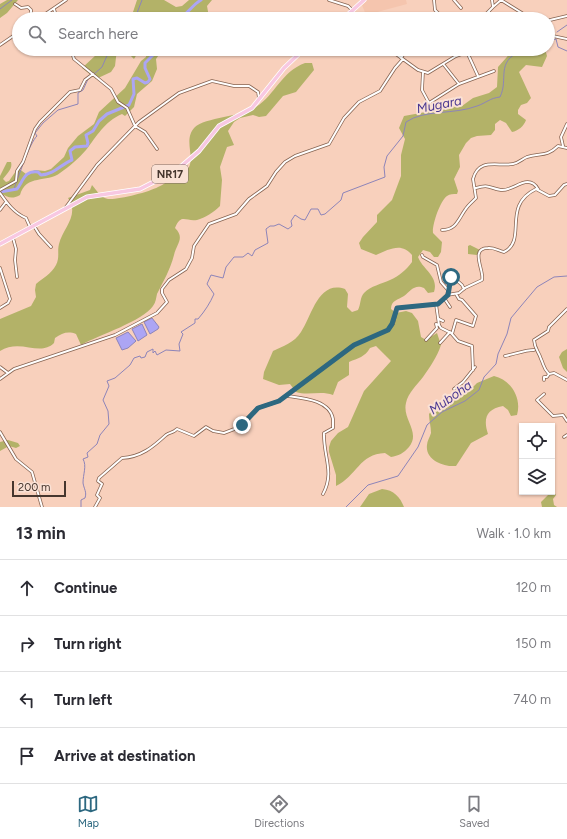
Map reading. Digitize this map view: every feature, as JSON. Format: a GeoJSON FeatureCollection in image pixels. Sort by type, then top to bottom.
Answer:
{"type":"FeatureCollection","features":[{"type":"Feature","properties":{"kind":"main road"},"geometry":{"type":"LineString","coordinates":[[353,11],[364,0]]}},
{"type":"Feature","properties":{"kind":"main road","name":"NR17"},"geometry":{"type":"LineString","coordinates":[[0,244],[87,196],[133,191],[160,180],[183,166],[199,151],[219,126],[248,111],[296,56]]}},
{"type":"Feature","properties":{"kind":"street"},"geometry":{"type":"LineString","coordinates":[[49,12],[66,0]]}},
{"type":"Feature","properties":{"kind":"street"},"geometry":{"type":"LineString","coordinates":[[329,0],[348,6],[353,11]]}},
{"type":"Feature","properties":{"kind":"street"},"geometry":{"type":"LineString","coordinates":[[434,0],[435,10],[437,12]]}},
{"type":"Feature","properties":{"kind":"street"},"geometry":{"type":"LineString","coordinates":[[454,0],[461,8]]}},
{"type":"Feature","properties":{"kind":"street"},"geometry":{"type":"LineString","coordinates":[[492,0],[493,7]]}},
{"type":"Feature","properties":{"kind":"street"},"geometry":{"type":"LineString","coordinates":[[489,12],[501,0],[520,12]]}},
{"type":"Feature","properties":{"kind":"street"},"geometry":{"type":"LineString","coordinates":[[15,4],[21,8],[28,7],[30,12]]}},
{"type":"Feature","properties":{"kind":"street"},"geometry":{"type":"LineString","coordinates":[[555,19],[567,16]]}},
{"type":"Feature","properties":{"kind":"street"},"geometry":{"type":"LineString","coordinates":[[555,36],[567,39]]}},
{"type":"Feature","properties":{"kind":"street"},"geometry":{"type":"LineString","coordinates":[[0,45],[12,37]]}},
{"type":"Feature","properties":{"kind":"street"},"geometry":{"type":"LineString","coordinates":[[73,56],[74,59],[111,89],[119,103],[127,108],[135,126],[145,133],[157,149]]}},
{"type":"Feature","properties":{"kind":"street"},"geometry":{"type":"LineString","coordinates":[[398,56],[423,72],[432,72],[456,56]]}},
{"type":"Feature","properties":{"kind":"street"},"geometry":{"type":"LineString","coordinates":[[469,56],[478,76]]}},
{"type":"Feature","properties":{"kind":"street"},"geometry":{"type":"LineString","coordinates":[[0,379],[8,373],[26,365],[106,339],[157,313],[167,302],[162,289],[169,280],[186,269],[192,258],[194,246],[209,224],[236,214],[249,199],[267,186],[276,172],[288,160],[328,144],[344,118],[359,102],[380,91],[395,68],[403,59]]}},
{"type":"Feature","properties":{"kind":"street"},"geometry":{"type":"LineString","coordinates":[[444,65],[459,84]]}},
{"type":"Feature","properties":{"kind":"street"},"geometry":{"type":"LineString","coordinates":[[423,72],[422,90],[429,103],[459,84],[494,71]]}},
{"type":"Feature","properties":{"kind":"street"},"geometry":{"type":"LineString","coordinates":[[51,247],[26,218],[20,216],[6,202],[0,191],[16,181],[17,171],[27,154],[35,129],[42,119],[70,92],[80,90],[85,80],[92,74]]}},
{"type":"Feature","properties":{"kind":"street"},"geometry":{"type":"LineString","coordinates":[[65,208],[96,165],[135,126],[179,92],[209,81],[249,86],[258,92],[260,98]]}},
{"type":"Feature","properties":{"kind":"street"},"geometry":{"type":"LineString","coordinates":[[563,146],[562,137],[567,124]]}},
{"type":"Feature","properties":{"kind":"street"},"geometry":{"type":"LineString","coordinates":[[442,230],[451,228],[458,224],[464,211],[476,198],[476,188],[473,179],[474,175],[488,164],[515,164],[524,159],[538,157],[552,152],[558,146],[567,148]]}},
{"type":"Feature","properties":{"kind":"street"},"geometry":{"type":"LineString","coordinates":[[476,188],[488,186],[502,190],[526,182],[534,184],[545,195],[552,196],[558,193],[564,185],[567,184]]}},
{"type":"Feature","properties":{"kind":"street"},"geometry":{"type":"LineString","coordinates":[[95,507],[100,498],[97,495],[102,484],[98,481],[99,478],[122,458],[129,458],[147,451],[159,443],[166,435],[173,433],[177,429],[194,436],[206,427],[213,431],[229,432],[238,428],[258,408],[275,403],[354,345],[388,330],[392,324],[397,308],[436,304],[448,295],[456,294],[482,279],[478,257],[482,249],[488,248],[504,252],[514,242],[517,224],[517,208],[523,198],[538,189]]}},
{"type":"Feature","properties":{"kind":"street"},"geometry":{"type":"LineString","coordinates":[[0,210],[6,202]]}},
{"type":"Feature","properties":{"kind":"street"},"geometry":{"type":"LineString","coordinates":[[12,237],[16,249],[15,260],[17,277]]}},
{"type":"Feature","properties":{"kind":"street"},"geometry":{"type":"LineString","coordinates":[[422,255],[423,258],[437,265],[441,282],[448,290]]}},
{"type":"Feature","properties":{"kind":"street"},"geometry":{"type":"LineString","coordinates":[[0,268],[10,299],[8,303],[0,308]]}},
{"type":"Feature","properties":{"kind":"street"},"geometry":{"type":"LineString","coordinates":[[448,295],[451,277],[453,276],[464,289]]}},
{"type":"Feature","properties":{"kind":"street"},"geometry":{"type":"LineString","coordinates":[[452,334],[456,320],[473,326],[476,316],[456,294]]}},
{"type":"Feature","properties":{"kind":"street"},"geometry":{"type":"LineString","coordinates":[[444,298],[450,307]]}},
{"type":"Feature","properties":{"kind":"street"},"geometry":{"type":"LineString","coordinates":[[426,340],[437,328],[436,324],[439,324],[436,304]]}},
{"type":"Feature","properties":{"kind":"street"},"geometry":{"type":"LineString","coordinates":[[549,374],[544,369],[542,360],[534,349],[535,339],[548,331],[549,327],[567,310]]}},
{"type":"Feature","properties":{"kind":"street"},"geometry":{"type":"LineString","coordinates":[[439,319],[443,321]]}},
{"type":"Feature","properties":{"kind":"street"},"geometry":{"type":"LineString","coordinates":[[439,324],[444,330],[450,332],[458,341],[472,346],[473,370]]}},
{"type":"Feature","properties":{"kind":"street"},"geometry":{"type":"LineString","coordinates":[[440,343],[450,332]]}},
{"type":"Feature","properties":{"kind":"street"},"geometry":{"type":"LineString","coordinates":[[505,356],[533,349],[537,352]]}},
{"type":"Feature","properties":{"kind":"street"},"geometry":{"type":"LineString","coordinates":[[0,367],[8,373]]}},
{"type":"Feature","properties":{"kind":"street"},"geometry":{"type":"LineString","coordinates":[[454,389],[463,382],[475,367]]}},
{"type":"Feature","properties":{"kind":"street"},"geometry":{"type":"LineString","coordinates":[[544,380],[544,377],[547,377],[549,374],[557,373],[567,380]]}},
{"type":"Feature","properties":{"kind":"street"},"geometry":{"type":"LineString","coordinates":[[544,394],[537,400],[553,416],[563,415],[567,421]]}},
{"type":"Feature","properties":{"kind":"street"},"geometry":{"type":"LineString","coordinates":[[287,395],[313,399],[328,410],[333,418],[333,428],[324,433],[324,452],[330,470],[323,494]]}},
{"type":"Feature","properties":{"kind":"street"},"geometry":{"type":"LineString","coordinates":[[0,432],[16,459],[32,472],[42,507]]}},
{"type":"Feature","properties":{"kind":"shaded area"},"geometry":{"type":"Polygon","coordinates":[[[7,0],[18,0],[7,13],[0,18],[0,4],[7,0]]]}},
{"type":"Feature","properties":{"kind":"shaded area"},"geometry":{"type":"Polygon","coordinates":[[[137,0],[164,0],[176,7],[182,6],[189,0],[212,0],[207,6],[208,12],[133,12],[137,0]]]}},
{"type":"Feature","properties":{"kind":"shaded area"},"geometry":{"type":"Polygon","coordinates":[[[367,0],[406,0],[407,4],[377,12],[365,12],[362,5],[367,0]]]}},
{"type":"Feature","properties":{"kind":"shaded area"},"geometry":{"type":"Polygon","coordinates":[[[95,56],[116,56],[115,66],[111,72],[96,79],[82,68],[95,56]]]}},
{"type":"Feature","properties":{"kind":"shaded area"},"geometry":{"type":"Polygon","coordinates":[[[158,56],[156,59],[157,69],[152,81],[137,94],[134,107],[125,116],[122,114],[110,121],[86,150],[60,173],[49,178],[32,181],[23,188],[20,195],[17,197],[10,197],[0,193],[0,176],[7,162],[11,162],[11,167],[3,179],[6,182],[9,181],[18,168],[26,174],[35,170],[45,171],[51,169],[64,157],[68,148],[78,136],[94,124],[99,112],[125,88],[141,61],[146,57],[158,56]]]}},
{"type":"Feature","properties":{"kind":"shaded area"},"geometry":{"type":"Polygon","coordinates":[[[508,56],[547,56],[542,67],[526,65],[519,72],[531,98],[527,103],[521,105],[518,110],[518,114],[526,120],[522,126],[512,132],[506,123],[500,120],[495,124],[495,130],[491,135],[471,138],[466,143],[459,155],[460,167],[454,179],[458,191],[457,194],[449,195],[444,199],[437,213],[433,229],[433,233],[442,242],[441,252],[438,257],[434,257],[430,252],[423,250],[418,257],[420,262],[432,277],[435,286],[434,292],[428,293],[424,288],[415,287],[395,301],[391,306],[391,309],[396,313],[406,311],[412,313],[418,321],[421,337],[426,340],[437,333],[441,345],[431,366],[407,399],[405,409],[412,431],[412,441],[405,451],[396,456],[391,457],[385,453],[376,454],[369,457],[349,477],[336,486],[336,475],[329,452],[331,441],[338,433],[348,427],[364,391],[391,361],[376,346],[370,348],[364,355],[349,362],[349,375],[338,382],[333,395],[324,393],[296,392],[290,384],[279,385],[263,379],[264,372],[273,351],[288,344],[301,332],[322,294],[328,290],[336,288],[345,289],[348,294],[347,307],[352,312],[358,310],[364,293],[373,287],[396,277],[412,262],[412,255],[404,249],[395,248],[376,255],[361,249],[359,243],[377,222],[377,215],[392,200],[401,176],[401,155],[405,139],[399,128],[404,116],[437,110],[446,106],[462,106],[473,98],[489,93],[497,87],[498,67],[508,56]]]}},
{"type":"Feature","properties":{"kind":"shaded area"},"geometry":{"type":"Polygon","coordinates":[[[305,63],[312,63],[314,70],[296,92],[283,96],[266,116],[259,117],[253,115],[240,118],[234,122],[228,131],[234,145],[227,147],[220,167],[222,180],[220,206],[200,219],[182,219],[177,223],[175,228],[180,238],[169,270],[157,294],[155,303],[148,312],[131,322],[81,345],[76,334],[68,333],[55,338],[54,343],[48,347],[36,348],[15,346],[7,347],[0,351],[0,319],[31,306],[36,297],[36,284],[56,265],[59,244],[71,216],[71,204],[68,198],[90,190],[92,185],[103,197],[113,199],[141,193],[162,185],[183,173],[190,166],[191,160],[189,143],[191,132],[195,127],[206,121],[242,113],[256,107],[269,96],[284,77],[305,63]]]}},
{"type":"Feature","properties":{"kind":"shaded area"},"geometry":{"type":"Polygon","coordinates":[[[470,245],[480,250],[477,255],[468,254],[468,246],[470,245]]]}},
{"type":"Feature","properties":{"kind":"shaded area"},"geometry":{"type":"Polygon","coordinates":[[[152,318],[159,327],[150,334],[144,322],[152,318]]]}},
{"type":"Feature","properties":{"kind":"shaded area"},"geometry":{"type":"Polygon","coordinates":[[[142,324],[147,335],[138,341],[132,329],[142,324]]]}},
{"type":"Feature","properties":{"kind":"shaded area"},"geometry":{"type":"Polygon","coordinates":[[[128,332],[136,341],[128,348],[122,350],[116,338],[128,332]]]}},
{"type":"Feature","properties":{"kind":"shaded area"},"geometry":{"type":"Polygon","coordinates":[[[567,349],[567,372],[563,368],[559,357],[562,352],[567,349]]]}},
{"type":"Feature","properties":{"kind":"shaded area"},"geometry":{"type":"Polygon","coordinates":[[[494,376],[505,381],[514,391],[518,402],[517,415],[511,416],[508,410],[503,406],[497,407],[489,412],[486,419],[488,434],[471,443],[456,466],[436,462],[429,455],[427,450],[427,444],[431,433],[429,414],[433,409],[468,392],[477,383],[494,376]]]}},
{"type":"Feature","properties":{"kind":"shaded area"},"geometry":{"type":"Polygon","coordinates":[[[8,440],[18,443],[20,446],[16,448],[9,446],[0,451],[0,442],[8,440]]]}},
{"type":"Feature","properties":{"kind":"shaded area"},"geometry":{"type":"Polygon","coordinates":[[[382,489],[393,492],[401,500],[404,507],[360,507],[369,494],[382,489]]]}},
{"type":"Feature","properties":{"kind":"shaded area"},"geometry":{"type":"Polygon","coordinates":[[[555,494],[556,495],[553,499],[554,505],[557,507],[542,507],[541,502],[548,495],[555,495],[555,494]]]}},
{"type":"Feature","properties":{"kind":"waterway"},"geometry":{"type":"LineString","coordinates":[[0,9],[12,0]]}},
{"type":"Feature","properties":{"kind":"waterway"},"geometry":{"type":"LineString","coordinates":[[137,12],[142,0]]}},
{"type":"Feature","properties":{"kind":"waterway"},"geometry":{"type":"LineString","coordinates":[[188,12],[201,0]]}},
{"type":"Feature","properties":{"kind":"waterway"},"geometry":{"type":"LineString","coordinates":[[557,32],[567,25]]}},
{"type":"Feature","properties":{"kind":"waterway"},"geometry":{"type":"LineString","coordinates":[[555,39],[558,47],[567,51]]}},
{"type":"Feature","properties":{"kind":"waterway"},"geometry":{"type":"LineString","coordinates":[[93,75],[102,67],[107,56]]}},
{"type":"Feature","properties":{"kind":"waterway"},"geometry":{"type":"LineString","coordinates":[[0,192],[17,189],[24,177],[30,173],[38,172],[41,175],[50,173],[72,160],[70,151],[75,147],[87,146],[88,143],[86,135],[93,131],[99,121],[107,114],[129,105],[134,94],[133,79],[137,78],[145,83],[148,82],[150,79],[145,68],[145,63],[152,56]]}},
{"type":"Feature","properties":{"kind":"waterway","name":"Mugara"},"geometry":{"type":"LineString","coordinates":[[81,507],[81,500],[85,498],[86,494],[83,483],[85,467],[83,459],[88,457],[87,453],[97,444],[100,435],[109,424],[108,411],[103,400],[109,386],[107,381],[115,378],[130,365],[134,358],[140,356],[141,358],[145,357],[147,352],[153,349],[153,353],[155,351],[157,355],[166,350],[180,351],[179,344],[183,334],[181,332],[195,323],[195,319],[198,319],[203,313],[214,294],[207,284],[211,275],[223,278],[226,267],[234,257],[243,257],[248,253],[252,256],[255,250],[268,243],[266,229],[270,226],[279,224],[288,229],[292,226],[291,221],[295,215],[305,220],[311,209],[318,209],[321,215],[325,214],[341,200],[343,193],[385,177],[384,167],[387,156],[403,136],[406,122],[422,115],[468,109],[493,98],[500,97],[505,66],[512,56]]}},
{"type":"Feature","properties":{"kind":"waterway"},"geometry":{"type":"LineString","coordinates":[[14,189],[21,169],[37,136],[35,133],[43,123],[58,110],[78,104],[78,93],[83,90],[88,79]]}},
{"type":"Feature","properties":{"kind":"waterway","name":"Muboha"},"geometry":{"type":"LineString","coordinates":[[346,507],[368,485],[398,476],[418,447],[427,425],[442,412],[465,401],[479,390],[484,377],[496,364],[511,318],[537,287],[554,277],[567,276]]}},
{"type":"Feature","properties":{"kind":"route"},"geometry":{"type":"LineString","coordinates":[[242,425],[250,415],[256,412],[258,408],[271,405],[279,401],[340,357],[354,345],[388,330],[395,317],[397,308],[438,304],[448,295],[451,277]]}}]}
